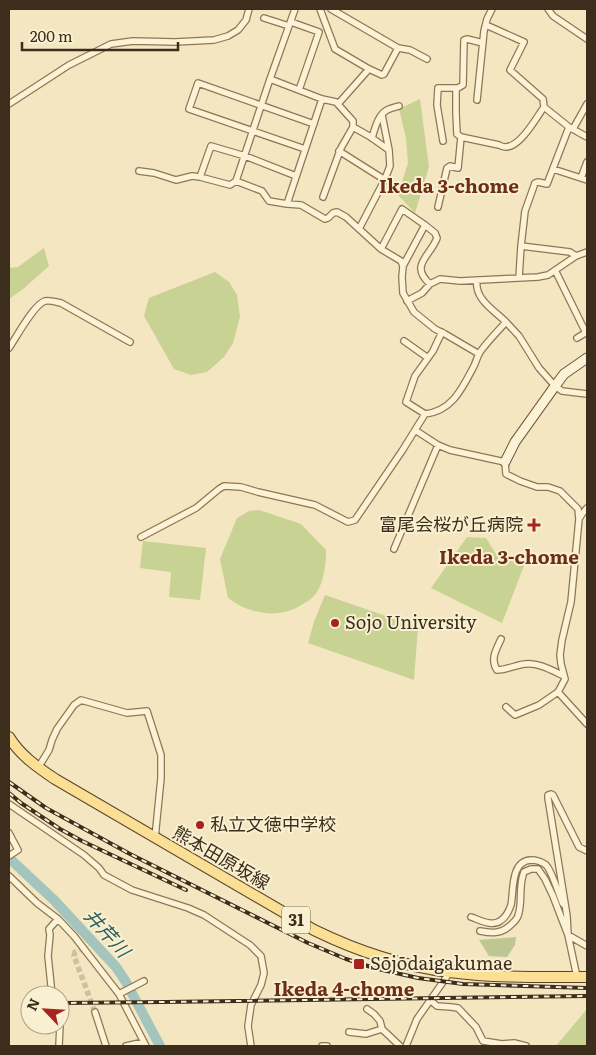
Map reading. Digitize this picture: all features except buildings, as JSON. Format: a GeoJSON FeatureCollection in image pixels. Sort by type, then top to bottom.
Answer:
{"type":"FeatureCollection","features":[{"type":"Feature","properties":{"kind":"main road","name":"熊本田原坂線"},"geometry":{"type":"LineString","coordinates":[[9,737],[12,748],[38,768],[155,838],[338,942],[392,960],[450,972],[499,976],[582,977]]}},
{"type":"Feature","properties":{"kind":"street"},"geometry":{"type":"LineString","coordinates":[[9,104],[69,65],[110,44],[133,41],[175,42],[214,40],[228,36],[238,30],[246,20],[249,9]]}},
{"type":"Feature","properties":{"kind":"street"},"geometry":{"type":"LineString","coordinates":[[139,171],[154,173],[176,180],[192,176],[230,185],[236,182],[295,9]]}},
{"type":"Feature","properties":{"kind":"street"},"geometry":{"type":"LineString","coordinates":[[320,9],[335,49],[369,69],[382,75],[398,48]]}},
{"type":"Feature","properties":{"kind":"street"},"geometry":{"type":"LineString","coordinates":[[331,9],[398,48],[410,50],[427,59]]}},
{"type":"Feature","properties":{"kind":"street"},"geometry":{"type":"LineString","coordinates":[[477,100],[483,42],[486,25],[492,9]]}},
{"type":"Feature","properties":{"kind":"street"},"geometry":{"type":"LineString","coordinates":[[548,9],[553,16],[587,39]]}},
{"type":"Feature","properties":{"kind":"street"},"geometry":{"type":"LineString","coordinates":[[264,18],[319,32],[299,90]]}},
{"type":"Feature","properties":{"kind":"street"},"geometry":{"type":"LineString","coordinates":[[486,25],[524,42],[510,70],[542,99],[544,107],[571,128],[587,137]]}},
{"type":"Feature","properties":{"kind":"street"},"geometry":{"type":"LineString","coordinates":[[442,141],[437,106],[438,88],[456,88],[462,85],[464,40],[483,42]]}},
{"type":"Feature","properties":{"kind":"street"},"geometry":{"type":"LineString","coordinates":[[338,104],[369,69]]}},
{"type":"Feature","properties":{"kind":"street"},"geometry":{"type":"LineString","coordinates":[[270,79],[338,104],[353,121],[353,127],[339,151],[322,197]]}},
{"type":"Feature","properties":{"kind":"street"},"geometry":{"type":"LineString","coordinates":[[305,149],[189,109],[198,83],[314,124]]}},
{"type":"Feature","properties":{"kind":"street"},"geometry":{"type":"LineString","coordinates":[[438,206],[447,168],[450,166],[458,168],[461,137],[458,134],[456,88]]}},
{"type":"Feature","properties":{"kind":"street"},"geometry":{"type":"LineString","coordinates":[[286,204],[322,98]]}},
{"type":"Feature","properties":{"kind":"street"},"geometry":{"type":"LineString","coordinates":[[519,278],[525,210],[535,183],[547,184],[571,128],[587,104]]}},
{"type":"Feature","properties":{"kind":"street"},"geometry":{"type":"LineString","coordinates":[[372,138],[378,119],[388,110],[399,106]]}},
{"type":"Feature","properties":{"kind":"street"},"geometry":{"type":"LineString","coordinates":[[461,137],[508,148],[518,142],[544,107]]}},
{"type":"Feature","properties":{"kind":"street"},"geometry":{"type":"LineString","coordinates":[[359,228],[385,180],[390,166],[382,115]]}},
{"type":"Feature","properties":{"kind":"street"},"geometry":{"type":"LineString","coordinates":[[353,127],[389,150]]}},
{"type":"Feature","properties":{"kind":"street"},"geometry":{"type":"LineString","coordinates":[[200,177],[211,146],[245,156],[296,176]]}},
{"type":"Feature","properties":{"kind":"street"},"geometry":{"type":"LineString","coordinates":[[339,151],[385,180]]}},
{"type":"Feature","properties":{"kind":"street"},"geometry":{"type":"LineString","coordinates":[[553,169],[584,179],[587,162]]}},
{"type":"Feature","properties":{"kind":"street"},"geometry":{"type":"LineString","coordinates":[[236,182],[262,191],[269,201],[301,205],[325,219],[337,212],[346,217],[381,249],[401,261],[403,266]]}},
{"type":"Feature","properties":{"kind":"street"},"geometry":{"type":"LineString","coordinates":[[381,249],[402,209],[435,233],[437,238],[422,263],[420,270],[423,278],[430,284]]}},
{"type":"Feature","properties":{"kind":"street"},"geometry":{"type":"LineString","coordinates":[[425,225],[403,266],[403,293],[414,312],[435,329],[479,354]]}},
{"type":"Feature","properties":{"kind":"street"},"geometry":{"type":"LineString","coordinates":[[521,246],[570,252],[576,256]]}},
{"type":"Feature","properties":{"kind":"street"},"geometry":{"type":"LineString","coordinates":[[407,301],[422,293],[430,284],[440,279],[460,281],[538,277],[548,275],[576,256],[587,252]]}},
{"type":"Feature","properties":{"kind":"street"},"geometry":{"type":"LineString","coordinates":[[555,270],[587,333],[577,338]]}},
{"type":"Feature","properties":{"kind":"street"},"geometry":{"type":"LineString","coordinates":[[477,280],[476,288],[482,300],[519,336],[539,368],[555,386],[562,391],[587,394]]}},
{"type":"Feature","properties":{"kind":"street"},"geometry":{"type":"LineString","coordinates":[[9,348],[35,308],[44,301],[61,303],[130,342]]}},
{"type":"Feature","properties":{"kind":"street"},"geometry":{"type":"LineString","coordinates":[[442,332],[428,358],[415,376],[406,402],[425,414],[436,413],[451,403],[479,354],[506,322]]}},
{"type":"Feature","properties":{"kind":"street"},"geometry":{"type":"LineString","coordinates":[[404,341],[428,358]]}},
{"type":"Feature","properties":{"kind":"street"},"geometry":{"type":"LineString","coordinates":[[506,707],[515,715],[539,705],[558,692],[565,679],[560,655],[571,602],[579,520],[578,510],[560,491],[548,487],[537,487],[506,474],[505,462],[515,442],[564,374],[587,358]]}},
{"type":"Feature","properties":{"kind":"street"},"geometry":{"type":"LineString","coordinates":[[141,537],[196,508],[224,486],[241,487],[315,505],[348,522],[356,520],[425,414]]}},
{"type":"Feature","properties":{"kind":"street"},"geometry":{"type":"LineString","coordinates":[[415,430],[438,445],[450,450],[505,462]]}},
{"type":"Feature","properties":{"kind":"street"},"geometry":{"type":"LineString","coordinates":[[394,549],[438,445]]}},
{"type":"Feature","properties":{"kind":"street"},"geometry":{"type":"LineString","coordinates":[[579,520],[587,508]]}},
{"type":"Feature","properties":{"kind":"street"},"geometry":{"type":"LineString","coordinates":[[501,639],[494,655],[494,664],[497,670],[505,670],[528,663],[564,676]]}},
{"type":"Feature","properties":{"kind":"street"},"geometry":{"type":"LineString","coordinates":[[558,692],[587,724]]}},
{"type":"Feature","properties":{"kind":"street"},"geometry":{"type":"LineString","coordinates":[[38,768],[49,750],[57,729],[74,705],[82,700],[127,713],[147,711],[161,755],[161,778],[155,838]]}},
{"type":"Feature","properties":{"kind":"street"},"geometry":{"type":"LineString","coordinates":[[568,935],[568,916],[548,795],[553,795],[579,848],[587,851]]}},
{"type":"Feature","properties":{"kind":"street"},"geometry":{"type":"LineString","coordinates":[[9,804],[84,855],[99,868],[104,876],[132,890],[204,915],[256,950],[261,956],[264,973],[261,985],[251,1005],[248,1026],[251,1046]]}},
{"type":"Feature","properties":{"kind":"street"},"geometry":{"type":"LineString","coordinates":[[9,832],[18,850],[9,856]]}},
{"type":"Feature","properties":{"kind":"street"},"geometry":{"type":"LineString","coordinates":[[471,917],[491,924],[499,923],[506,916],[511,906],[515,875],[518,867],[526,861],[534,860],[547,866],[568,916]]}},
{"type":"Feature","properties":{"kind":"street"},"geometry":{"type":"LineString","coordinates":[[480,931],[500,932],[513,923],[518,917],[521,880],[524,872],[538,869],[553,896],[582,977]]}},
{"type":"Feature","properties":{"kind":"street"},"geometry":{"type":"LineString","coordinates":[[9,876],[58,919],[74,936],[119,994],[145,1044],[126,1046]]}},
{"type":"Feature","properties":{"kind":"street"},"geometry":{"type":"LineString","coordinates":[[51,985],[48,956],[49,929],[58,919]]}},
{"type":"Feature","properties":{"kind":"street"},"geometry":{"type":"LineString","coordinates":[[568,935],[587,946]]}},
{"type":"Feature","properties":{"kind":"street"},"geometry":{"type":"LineString","coordinates":[[406,1046],[417,1020],[450,972]]}},
{"type":"Feature","properties":{"kind":"street"},"geometry":{"type":"LineString","coordinates":[[119,994],[144,981]]}},
{"type":"Feature","properties":{"kind":"street"},"geometry":{"type":"LineString","coordinates":[[430,1000],[437,1006],[458,1008],[476,1027],[484,1040],[526,1046]]}},
{"type":"Feature","properties":{"kind":"street"},"geometry":{"type":"LineString","coordinates":[[367,1010],[380,1020],[382,1029],[400,1046]]}},
{"type":"Feature","properties":{"kind":"street"},"geometry":{"type":"LineString","coordinates":[[95,1012],[106,1046]]}},
{"type":"Feature","properties":{"kind":"street"},"geometry":{"type":"LineString","coordinates":[[349,1032],[366,1034],[382,1029]]}},
{"type":"Feature","properties":{"kind":"green space"},"geometry":{"type":"Polygon","coordinates":[[[420,99],[429,167],[415,213],[398,195],[408,163],[406,138],[399,109],[420,99]]]}},
{"type":"Feature","properties":{"kind":"green space"},"geometry":{"type":"Polygon","coordinates":[[[44,248],[49,266],[9,299],[9,268],[18,267],[44,248]]]}},
{"type":"Feature","properties":{"kind":"green space"},"geometry":{"type":"Polygon","coordinates":[[[215,272],[229,282],[237,295],[240,317],[233,343],[224,357],[207,372],[191,375],[174,369],[144,316],[149,298],[215,272]]]}},
{"type":"Feature","properties":{"kind":"green space"},"geometry":{"type":"Polygon","coordinates":[[[259,510],[301,524],[326,550],[324,575],[320,587],[312,598],[297,608],[277,613],[263,613],[243,607],[228,598],[220,559],[237,518],[249,511],[259,510]]]}},
{"type":"Feature","properties":{"kind":"green space"},"geometry":{"type":"Polygon","coordinates":[[[467,537],[486,538],[499,559],[525,563],[502,623],[431,588],[467,537]]]}},
{"type":"Feature","properties":{"kind":"green space"},"geometry":{"type":"Polygon","coordinates":[[[143,541],[206,548],[200,600],[169,597],[171,572],[140,568],[143,541]]]}},
{"type":"Feature","properties":{"kind":"green space"},"geometry":{"type":"Polygon","coordinates":[[[325,595],[418,627],[414,680],[308,643],[325,595]]]}},
{"type":"Feature","properties":{"kind":"green space"},"geometry":{"type":"Polygon","coordinates":[[[516,937],[515,945],[507,957],[489,956],[479,940],[516,937]]]}},
{"type":"Feature","properties":{"kind":"green space"},"geometry":{"type":"Polygon","coordinates":[[[587,1009],[587,1046],[556,1046],[587,1009]]]}},
{"type":"Feature","properties":{"kind":"waterway","name":"井芹川"},"geometry":{"type":"LineString","coordinates":[[9,858],[54,900],[116,967],[160,1046]]}},
{"type":"Feature","properties":{"kind":"waterway"},"geometry":{"type":"LineString","coordinates":[[62,1040],[62,1046]]}},
{"type":"Feature","properties":{"kind":"tunnel"},"geometry":{"type":"LineString","coordinates":[[84,948],[75,952],[74,956],[95,1012]]}},
{"type":"Feature","properties":{"kind":"railway"},"geometry":{"type":"LineString","coordinates":[[9,782],[46,808],[130,854],[308,943],[346,959],[374,968],[418,978],[463,984],[587,988]]}},
{"type":"Feature","properties":{"kind":"railway"},"geometry":{"type":"LineString","coordinates":[[9,793],[60,829],[186,890]]}},
{"type":"Feature","properties":{"kind":"railway"},"geometry":{"type":"LineString","coordinates":[[70,1003],[587,996]]}},
{"type":"Feature","properties":{"kind":"place","name":"富尾会桜が丘病院"},"geometry":{"type":"Point","coordinates":[534,525]}},
{"type":"Feature","properties":{"kind":"place","name":"Sojo University"},"geometry":{"type":"Point","coordinates":[335,623]}},
{"type":"Feature","properties":{"kind":"place","name":"私立文徳中学校"},"geometry":{"type":"Point","coordinates":[200,825]}},
{"type":"Feature","properties":{"kind":"place","name":"Sōjōdaigakumae"},"geometry":{"type":"Point","coordinates":[359,964]}},
{"type":"Feature","properties":{"kind":"district","name":"Ikeda 3-chome"},"geometry":{"type":"Point","coordinates":[449,186]}},
{"type":"Feature","properties":{"kind":"district","name":"Ikeda 3-chome"},"geometry":{"type":"Point","coordinates":[509,557]}},
{"type":"Feature","properties":{"kind":"district","name":"Ikeda 4-chome"},"geometry":{"type":"Point","coordinates":[344,989]}}]}
